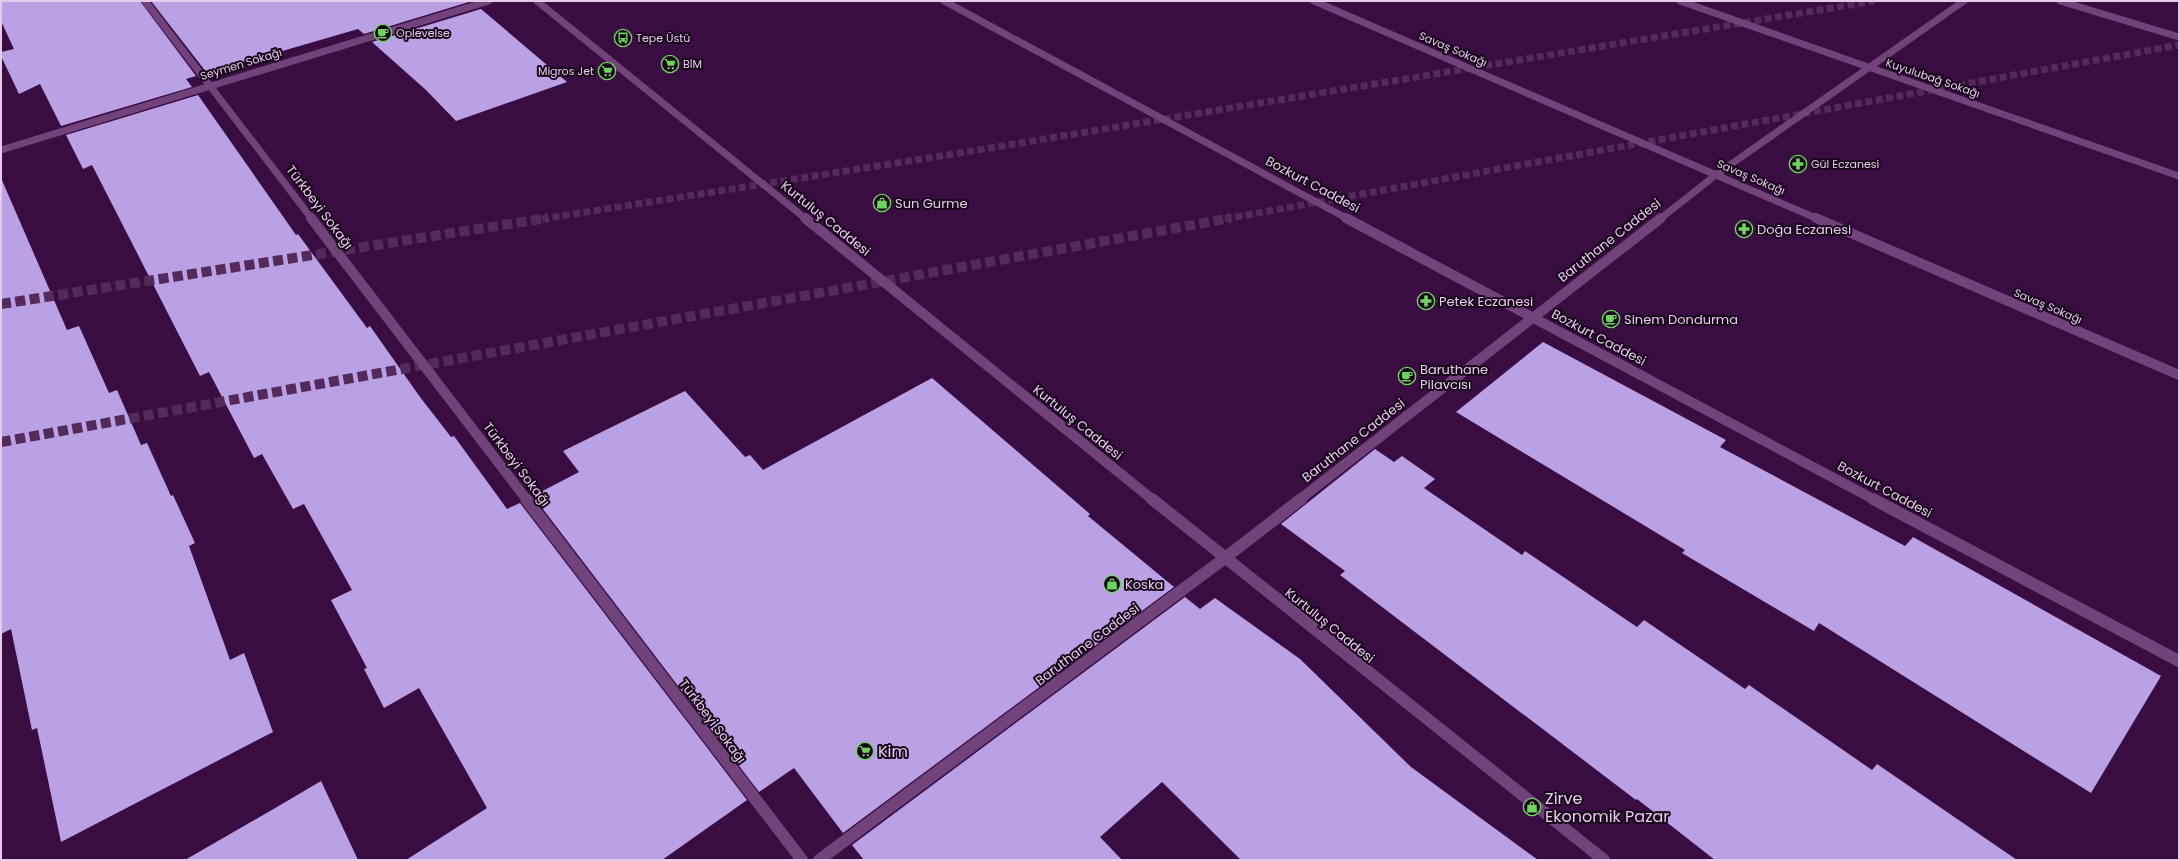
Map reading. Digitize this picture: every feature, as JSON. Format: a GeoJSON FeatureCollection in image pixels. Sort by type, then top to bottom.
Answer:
{"type":"FeatureCollection","features":[{"type":"Feature","properties":{"kind":"street","name":"Türkbeyi Sokağı"},"geometry":{"type":"LineString","coordinates":[[145,1],[802,860]]}},
{"type":"Feature","properties":{"kind":"street","name":"Seymen Sokağı"},"geometry":{"type":"LineString","coordinates":[[1,150],[209,85],[489,1]]}},
{"type":"Feature","properties":{"kind":"street","name":"Kurtuluş Caddesi"},"geometry":{"type":"LineString","coordinates":[[537,1],[1225,558],[1604,860]]}},
{"type":"Feature","properties":{"kind":"street","name":"Bozkurt Caddesi"},"geometry":{"type":"LineString","coordinates":[[944,1],[1532,318],[2179,661]]}},
{"type":"Feature","properties":{"kind":"street","name":"Savaş Sokağı"},"geometry":{"type":"LineString","coordinates":[[1314,1],[2179,375]]}},
{"type":"Feature","properties":{"kind":"street","name":"Kuyulubağ Sokağı"},"geometry":{"type":"LineString","coordinates":[[1680,1],[2179,176]]}},
{"type":"Feature","properties":{"kind":"street","name":"Baruthane Caddesi"},"geometry":{"type":"LineString","coordinates":[[820,860],[1225,558],[1717,174],[1871,68],[1964,1]]}},
{"type":"Feature","properties":{"kind":"street"},"geometry":{"type":"LineString","coordinates":[[2060,1],[2179,37]]}},
{"type":"Feature","properties":{"kind":"building"},"geometry":{"type":"Polygon","coordinates":[[[1,1],[140,1],[196,76],[186,79],[192,87],[61,126],[40,84],[19,94],[1,56],[1,52],[14,49],[1,21],[1,1]]]}},
{"type":"Feature","properties":{"kind":"building"},"geometry":{"type":"Polygon","coordinates":[[[151,1],[472,1],[364,34],[358,29],[207,73],[151,1]]]}},
{"type":"Feature","properties":{"kind":"building"},"geometry":{"type":"Polygon","coordinates":[[[481,9],[567,82],[456,121],[426,90],[372,42],[481,9]]]}},
{"type":"Feature","properties":{"kind":"building"},"geometry":{"type":"Polygon","coordinates":[[[198,95],[296,235],[298,234],[367,328],[370,326],[420,397],[451,437],[454,436],[507,509],[520,503],[747,800],[662,860],[406,860],[487,808],[419,688],[384,708],[364,669],[367,668],[331,600],[352,590],[304,504],[293,509],[262,454],[254,458],[209,372],[200,376],[92,165],[83,169],[66,135],[198,95]]]}},
{"type":"Feature","properties":{"kind":"building"},"geometry":{"type":"Polygon","coordinates":[[[1,178],[67,330],[79,326],[109,393],[117,390],[141,445],[147,443],[171,496],[173,495],[195,543],[189,546],[230,660],[244,653],[273,732],[61,842],[37,728],[32,730],[11,629],[1,634],[1,178]]]}},
{"type":"Feature","properties":{"kind":"building"},"geometry":{"type":"Polygon","coordinates":[[[1543,342],[1726,440],[1720,447],[1905,546],[1913,537],[2161,676],[2091,793],[1819,623],[1814,631],[1682,553],[1685,550],[1456,412],[1543,342]]]}},
{"type":"Feature","properties":{"kind":"building"},"geometry":{"type":"Polygon","coordinates":[[[932,378],[1090,514],[1088,516],[1174,587],[843,833],[794,768],[759,792],[533,496],[579,472],[563,451],[685,391],[745,457],[750,455],[763,470],[932,378]]]}},
{"type":"Feature","properties":{"kind":"building"},"geometry":{"type":"Polygon","coordinates":[[[1375,449],[1394,462],[1402,456],[1435,479],[1424,488],[1522,555],[1525,551],[1637,627],[1644,620],[1745,689],[1749,685],[1872,770],[1877,764],[2017,860],[1715,860],[1637,799],[1636,800],[1340,575],[1345,571],[1281,524],[1375,449]]]}},
{"type":"Feature","properties":{"kind":"building"},"geometry":{"type":"Polygon","coordinates":[[[1185,597],[1200,609],[1215,598],[1300,659],[1411,767],[1538,860],[1241,860],[1162,782],[1100,837],[1122,860],[864,860],[852,845],[1185,597]]]}},
{"type":"Feature","properties":{"kind":"building"},"geometry":{"type":"Polygon","coordinates":[[[321,781],[358,860],[185,860],[277,807],[321,781]]]}},
{"type":"Feature","properties":{"kind":"tunnel"},"geometry":{"type":"LineString","coordinates":[[542,219],[966,152],[1874,1]]}},
{"type":"Feature","properties":{"kind":"tunnel"},"geometry":{"type":"LineString","coordinates":[[1225,219],[2179,45]]}},
{"type":"Feature","properties":{"kind":"tunnel"},"geometry":{"type":"LineString","coordinates":[[1,304],[548,218]]}},
{"type":"Feature","properties":{"kind":"tunnel"},"geometry":{"type":"LineString","coordinates":[[1,442],[1231,218]]}},
{"type":"Feature","properties":{"kind":"place","name":"Oplevelse"},"geometry":{"type":"Point","coordinates":[383,33]}},
{"type":"Feature","properties":{"kind":"place","name":"Tepe Üstü"},"geometry":{"type":"Point","coordinates":[623,38]}},
{"type":"Feature","properties":{"kind":"place","name":"BİM"},"geometry":{"type":"Point","coordinates":[670,64]}},
{"type":"Feature","properties":{"kind":"place","name":"Migros Jet"},"geometry":{"type":"Point","coordinates":[607,71]}},
{"type":"Feature","properties":{"kind":"place","name":"Gül Eczanesi"},"geometry":{"type":"Point","coordinates":[1798,164]}},
{"type":"Feature","properties":{"kind":"place","name":"Sun Gurme"},"geometry":{"type":"Point","coordinates":[882,203]}},
{"type":"Feature","properties":{"kind":"place","name":"Doğa Eczanesi"},"geometry":{"type":"Point","coordinates":[1744,229]}},
{"type":"Feature","properties":{"kind":"place","name":"Petek Eczanesi"},"geometry":{"type":"Point","coordinates":[1426,301]}},
{"type":"Feature","properties":{"kind":"place","name":"Sinem Dondurma"},"geometry":{"type":"Point","coordinates":[1611,319]}},
{"type":"Feature","properties":{"kind":"place","name":"Baruthane Pilavcısı"},"geometry":{"type":"Point","coordinates":[1407,376]}},
{"type":"Feature","properties":{"kind":"place","name":"Koska"},"geometry":{"type":"Point","coordinates":[1112,584]}},
{"type":"Feature","properties":{"kind":"place","name":"Kim"},"geometry":{"type":"Point","coordinates":[865,751]}},
{"type":"Feature","properties":{"kind":"place","name":"Zirve Ekonomik Pazar"},"geometry":{"type":"Point","coordinates":[1532,807]}}]}
